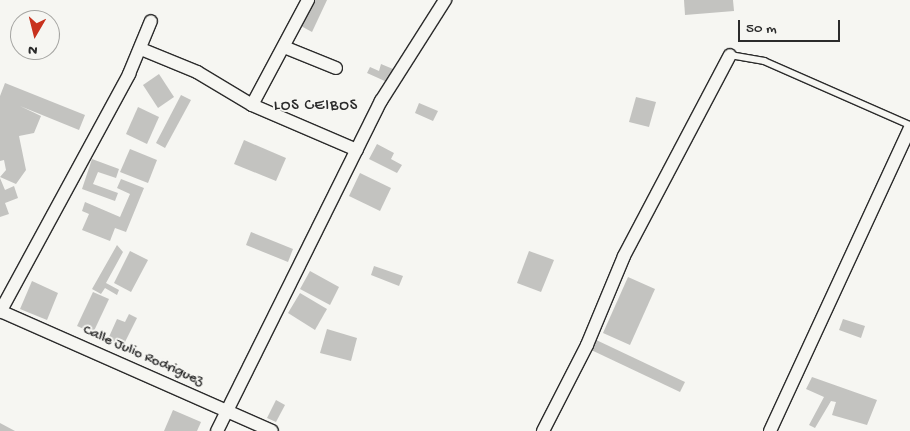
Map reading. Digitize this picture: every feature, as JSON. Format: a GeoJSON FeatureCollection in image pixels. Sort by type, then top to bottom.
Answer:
{"type":"FeatureCollection","features":[{"type":"Feature","properties":{"kind":"street"},"geometry":{"type":"LineString","coordinates":[[252,105],[308,0]]}},
{"type":"Feature","properties":{"kind":"street"},"geometry":{"type":"LineString","coordinates":[[217,431],[381,101],[445,0]]}},
{"type":"Feature","properties":{"kind":"street"},"geometry":{"type":"LineString","coordinates":[[0,311],[141,49],[151,21]]}},
{"type":"Feature","properties":{"kind":"street"},"geometry":{"type":"LineString","coordinates":[[284,47],[336,68]]}},
{"type":"Feature","properties":{"kind":"street"},"geometry":{"type":"LineString","coordinates":[[141,49],[197,72],[252,105],[357,150]]}},
{"type":"Feature","properties":{"kind":"street"},"geometry":{"type":"LineString","coordinates":[[543,431],[587,345],[624,256],[730,55]]}},
{"type":"Feature","properties":{"kind":"street"},"geometry":{"type":"LineString","coordinates":[[770,431],[910,127]]}},
{"type":"Feature","properties":{"kind":"street","name":"Calle Julio Rodriguez"},"geometry":{"type":"LineString","coordinates":[[0,311],[272,431]]}},
{"type":"Feature","properties":{"kind":"lane"},"geometry":{"type":"LineString","coordinates":[[730,55],[764,61],[910,127]]}},
{"type":"Feature","properties":{"kind":"building"},"geometry":{"type":"Polygon","coordinates":[[[313,0],[327,0],[312,32],[301,26],[313,0]]]}},
{"type":"Feature","properties":{"kind":"building"},"geometry":{"type":"Polygon","coordinates":[[[684,0],[733,0],[734,11],[685,15],[684,0]]]}},
{"type":"Feature","properties":{"kind":"building"},"geometry":{"type":"Polygon","coordinates":[[[381,64],[393,69],[387,82],[367,73],[370,67],[379,71],[381,64]]]}},
{"type":"Feature","properties":{"kind":"building"},"geometry":{"type":"Polygon","coordinates":[[[159,74],[174,97],[158,108],[143,85],[159,74]]]}},
{"type":"Feature","properties":{"kind":"building"},"geometry":{"type":"Polygon","coordinates":[[[5,83],[85,115],[79,130],[20,106],[41,116],[34,133],[19,136],[26,170],[16,184],[0,177],[6,170],[4,160],[0,161],[0,96],[5,83]]]}},
{"type":"Feature","properties":{"kind":"building"},"geometry":{"type":"Polygon","coordinates":[[[181,95],[191,100],[165,148],[156,143],[181,95]]]}},
{"type":"Feature","properties":{"kind":"building"},"geometry":{"type":"Polygon","coordinates":[[[636,97],[656,102],[649,127],[629,122],[636,97]]]}},
{"type":"Feature","properties":{"kind":"building"},"geometry":{"type":"Polygon","coordinates":[[[419,103],[438,111],[433,121],[415,113],[419,103]]]}},
{"type":"Feature","properties":{"kind":"building"},"geometry":{"type":"Polygon","coordinates":[[[138,107],[159,117],[147,144],[126,134],[138,107]]]}},
{"type":"Feature","properties":{"kind":"building"},"geometry":{"type":"Polygon","coordinates":[[[244,140],[286,158],[276,181],[234,164],[244,140]]]}},
{"type":"Feature","properties":{"kind":"building"},"geometry":{"type":"Polygon","coordinates":[[[377,144],[394,153],[391,159],[402,165],[397,173],[369,159],[377,144]]]}},
{"type":"Feature","properties":{"kind":"building"},"geometry":{"type":"Polygon","coordinates":[[[130,149],[157,160],[148,183],[120,172],[130,149]]]}},
{"type":"Feature","properties":{"kind":"building"},"geometry":{"type":"Polygon","coordinates":[[[92,159],[119,169],[116,178],[98,172],[93,184],[118,193],[115,201],[82,189],[92,159]]]}},
{"type":"Feature","properties":{"kind":"building"},"geometry":{"type":"Polygon","coordinates":[[[360,173],[391,188],[380,211],[349,196],[360,173]]]}},
{"type":"Feature","properties":{"kind":"building"},"geometry":{"type":"Polygon","coordinates":[[[0,178],[5,190],[14,186],[18,198],[5,203],[9,214],[0,217],[0,178]]]}},
{"type":"Feature","properties":{"kind":"building"},"geometry":{"type":"Polygon","coordinates":[[[121,179],[144,188],[126,232],[115,228],[110,241],[82,230],[89,214],[82,211],[85,202],[120,217],[130,194],[117,188],[121,179]]]}},
{"type":"Feature","properties":{"kind":"building"},"geometry":{"type":"Polygon","coordinates":[[[251,232],[293,249],[288,262],[246,245],[251,232]]]}},
{"type":"Feature","properties":{"kind":"building"},"geometry":{"type":"Polygon","coordinates":[[[117,245],[123,252],[106,283],[119,290],[117,295],[105,288],[101,294],[92,289],[117,245]]]}},
{"type":"Feature","properties":{"kind":"building"},"geometry":{"type":"Polygon","coordinates":[[[130,251],[148,260],[131,292],[114,283],[130,251]]]}},
{"type":"Feature","properties":{"kind":"building"},"geometry":{"type":"Polygon","coordinates":[[[529,251],[554,260],[541,292],[517,283],[529,251]]]}},
{"type":"Feature","properties":{"kind":"building"},"geometry":{"type":"Polygon","coordinates":[[[374,266],[403,276],[399,286],[371,275],[374,266]]]}},
{"type":"Feature","properties":{"kind":"building"},"geometry":{"type":"Polygon","coordinates":[[[310,271],[339,287],[330,305],[300,289],[310,271]]]}},
{"type":"Feature","properties":{"kind":"building"},"geometry":{"type":"Polygon","coordinates":[[[628,277],[655,289],[630,345],[603,333],[628,277]]]}},
{"type":"Feature","properties":{"kind":"building"},"geometry":{"type":"Polygon","coordinates":[[[32,281],[58,293],[47,320],[20,309],[32,281]]]}},
{"type":"Feature","properties":{"kind":"building"},"geometry":{"type":"Polygon","coordinates":[[[93,292],[109,299],[93,333],[77,326],[93,292]]]}},
{"type":"Feature","properties":{"kind":"building"},"geometry":{"type":"Polygon","coordinates":[[[300,293],[327,309],[315,330],[288,313],[300,293]]]}},
{"type":"Feature","properties":{"kind":"building"},"geometry":{"type":"Polygon","coordinates":[[[129,314],[137,318],[123,346],[108,339],[117,319],[125,322],[129,314]]]}},
{"type":"Feature","properties":{"kind":"building"},"geometry":{"type":"Polygon","coordinates":[[[843,319],[865,326],[861,338],[839,330],[843,319]]]}},
{"type":"Feature","properties":{"kind":"building"},"geometry":{"type":"Polygon","coordinates":[[[327,329],[357,338],[351,361],[320,353],[327,329]]]}},
{"type":"Feature","properties":{"kind":"building"},"geometry":{"type":"Polygon","coordinates":[[[592,338],[685,382],[680,392],[587,348],[592,338]]]}},
{"type":"Feature","properties":{"kind":"building"},"geometry":{"type":"Polygon","coordinates":[[[812,377],[877,400],[867,425],[832,415],[836,402],[831,401],[815,428],[809,425],[824,397],[806,389],[812,377]]]}},
{"type":"Feature","properties":{"kind":"building"},"geometry":{"type":"Polygon","coordinates":[[[276,400],[285,405],[276,422],[267,418],[276,400]]]}},
{"type":"Feature","properties":{"kind":"building"},"geometry":{"type":"Polygon","coordinates":[[[173,410],[201,422],[197,431],[164,431],[173,410]]]}},
{"type":"Feature","properties":{"kind":"building"},"geometry":{"type":"Polygon","coordinates":[[[0,423],[15,431],[0,431],[0,423]]]}},
{"type":"Feature","properties":{"kind":"district","name":"LOS CEIBOS"},"geometry":{"type":"Point","coordinates":[316,107]}}]}
